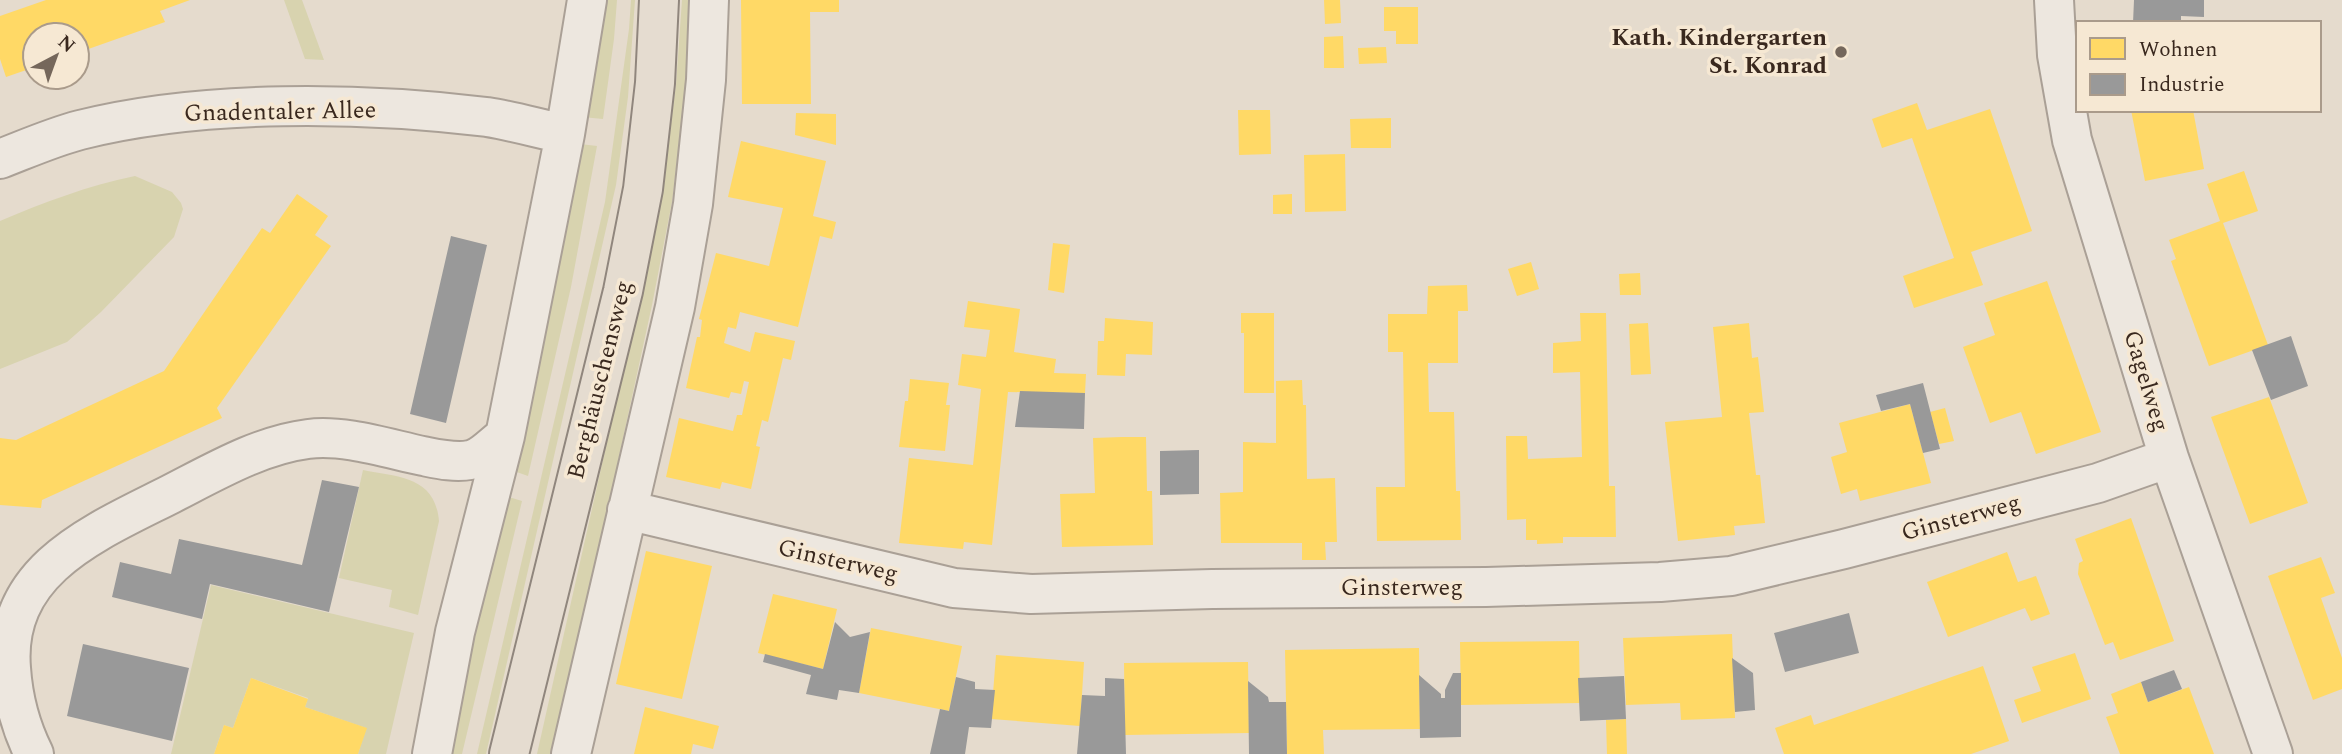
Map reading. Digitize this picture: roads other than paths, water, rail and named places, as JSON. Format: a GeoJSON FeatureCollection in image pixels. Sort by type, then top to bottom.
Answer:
{"type":"FeatureCollection","features":[{"type":"Feature","properties":{"kind":"main road","name":"Berghäuschensweg"},"geometry":{"type":"LineString","coordinates":[[509,754],[623,291],[643,189],[655,83],[659,0]]}},
{"type":"Feature","properties":{"kind":"street"},"geometry":{"type":"LineString","coordinates":[[432,754],[455,632],[505,436],[565,134],[587,0]]}},
{"type":"Feature","properties":{"kind":"street"},"geometry":{"type":"LineString","coordinates":[[572,754],[675,307],[693,204],[706,80],[709,0]]}},
{"type":"Feature","properties":{"kind":"street","name":"Gagelweg"},"geometry":{"type":"LineString","coordinates":[[2054,0],[2057,55],[2072,140],[2169,458],[2273,754]]}},
{"type":"Feature","properties":{"kind":"street","name":"Gnadentaler Allee"},"geometry":{"type":"LineString","coordinates":[[0,159],[77,130],[131,119],[181,112],[259,108],[328,107],[490,118],[565,134]]}},
{"type":"Feature","properties":{"kind":"street"},"geometry":{"type":"LineString","coordinates":[[34,754],[15,702],[9,646],[12,629],[23,600],[37,581],[63,556],[94,534],[236,461],[295,441],[331,438],[442,460],[473,460],[505,436]]}},
{"type":"Feature","properties":{"kind":"street","name":"Ginsterweg"},"geometry":{"type":"LineString","coordinates":[[627,510],[954,588],[1031,594],[1660,582],[1731,576],[1807,558],[2098,483],[2169,458]]}},
{"type":"Feature","properties":{"kind":"place","name":"Kath. Kindergarten St. Konrad"},"geometry":{"type":"Point","coordinates":[1841,52]}}]}
